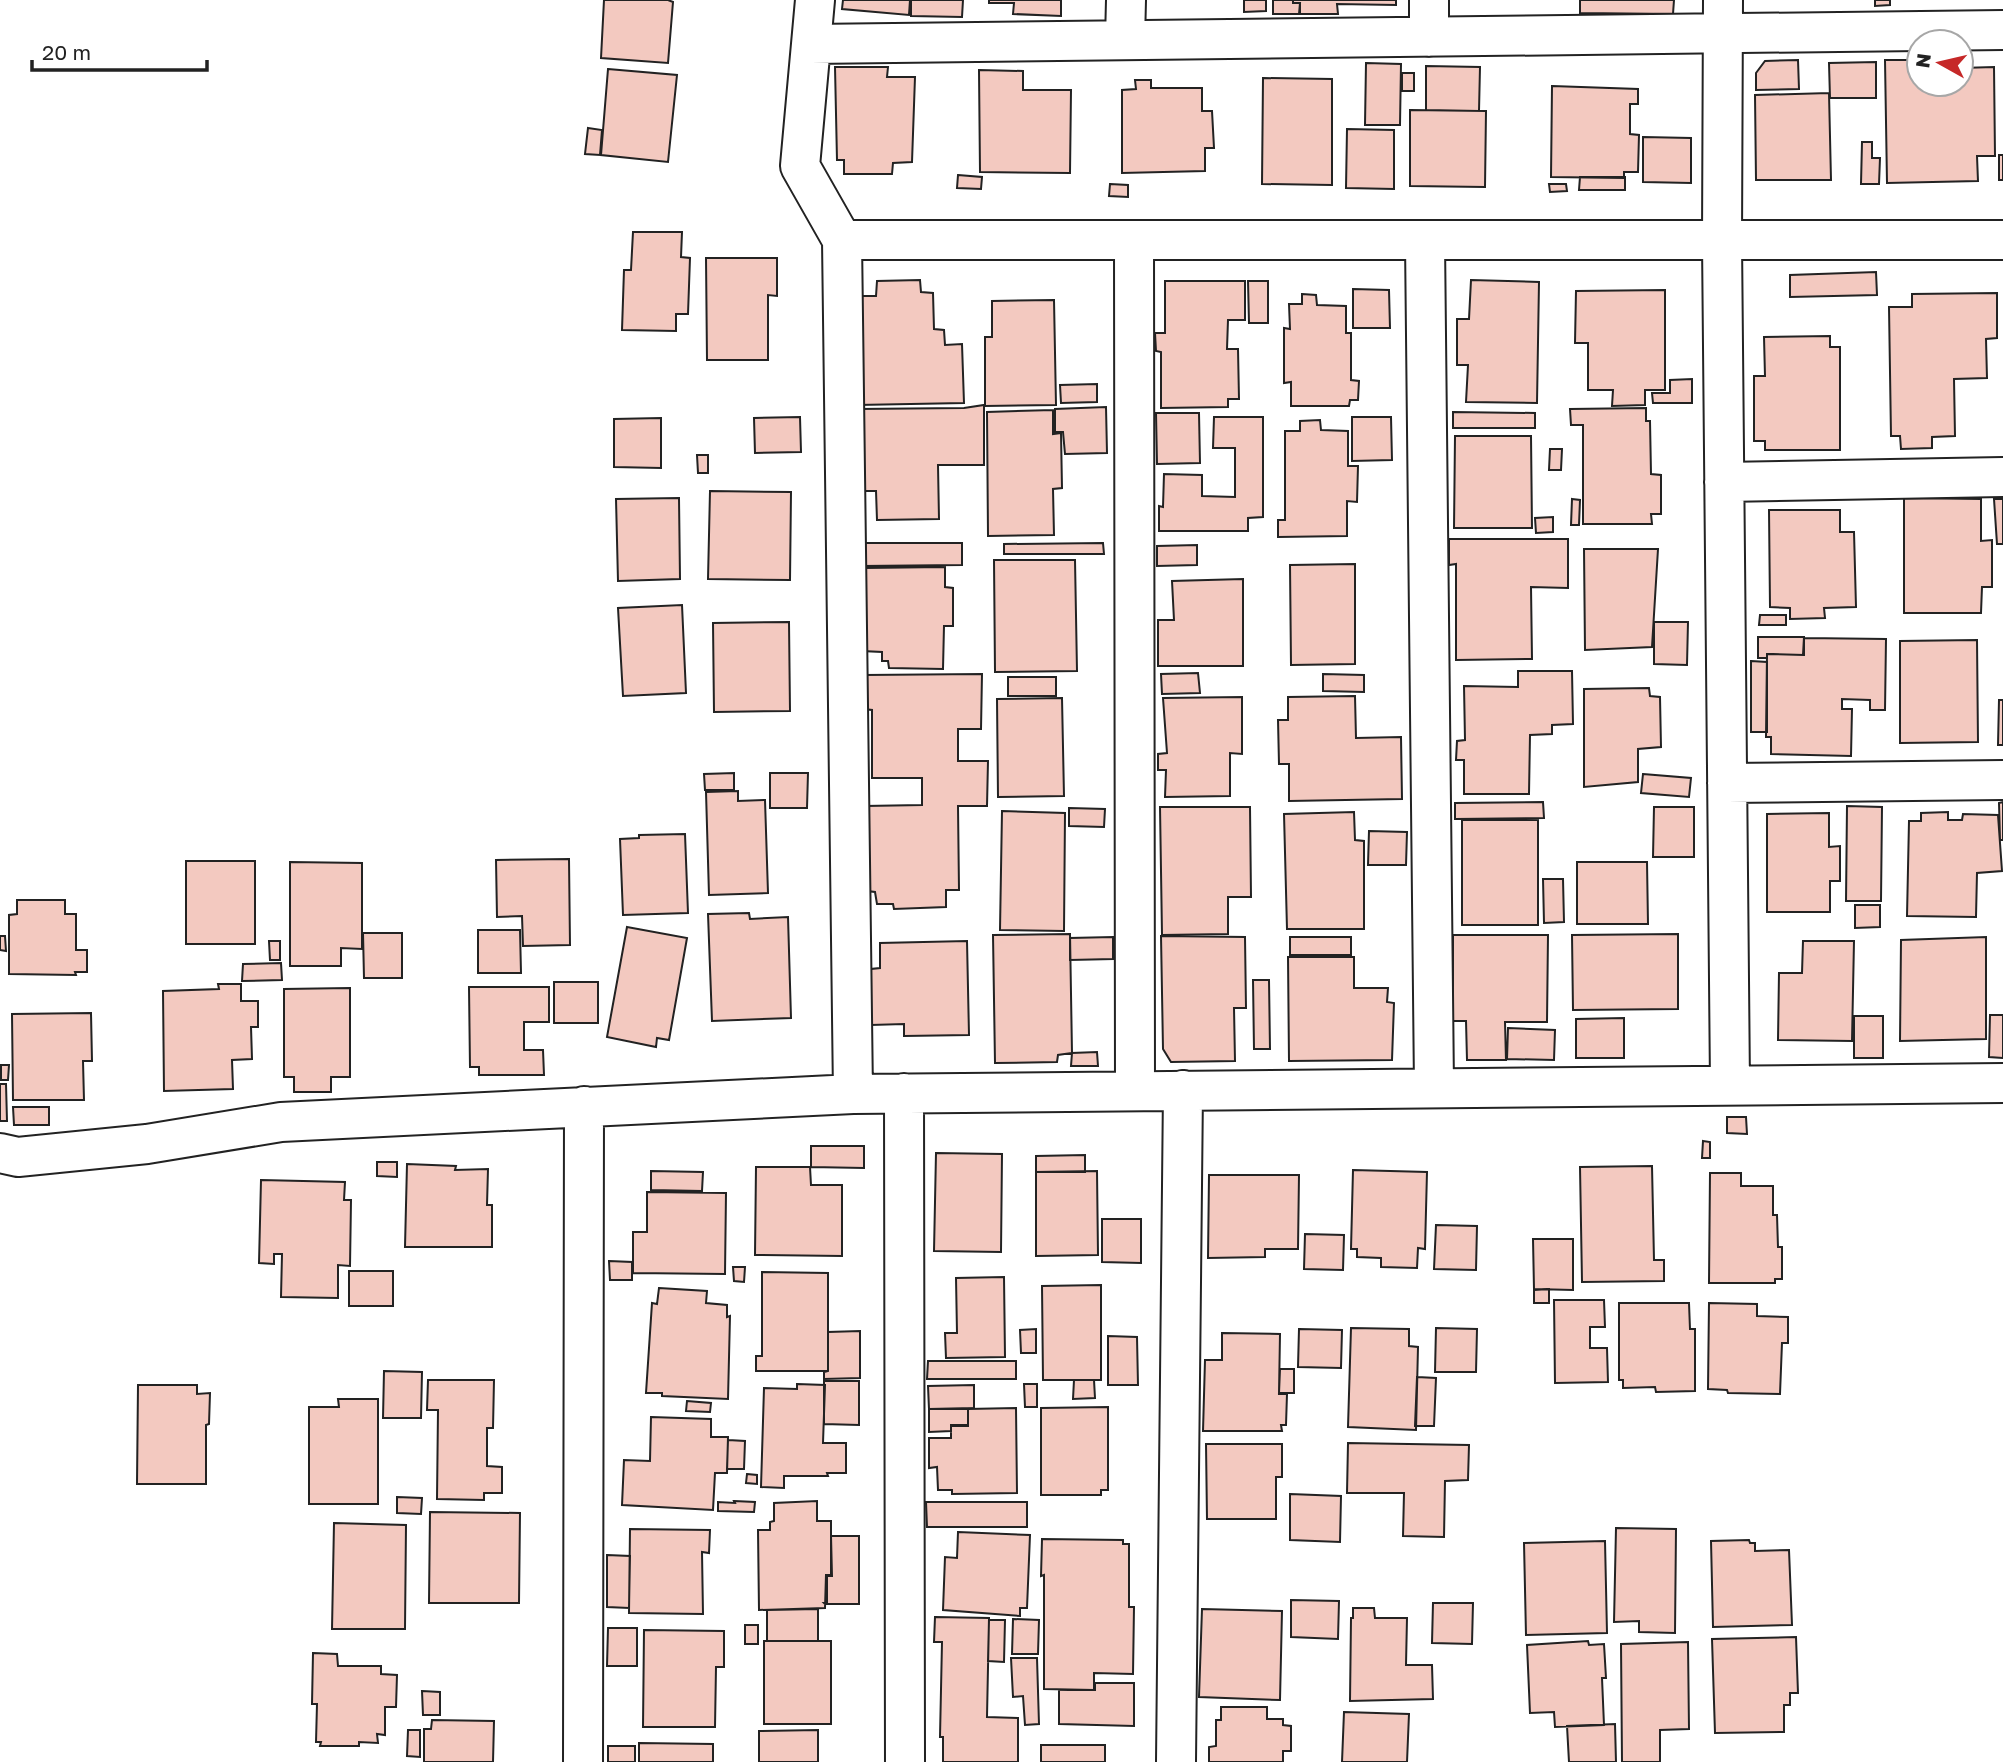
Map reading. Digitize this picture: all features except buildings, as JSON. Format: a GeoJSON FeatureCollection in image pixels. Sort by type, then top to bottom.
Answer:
{"type":"FeatureCollection","features":[{"type":"Feature","properties":{"kind":"street"},"geometry":{"type":"LineString","coordinates":[[815,0],[800,166],[842,240],[853,1094]]}},
{"type":"Feature","properties":{"kind":"street"},"geometry":{"type":"LineString","coordinates":[[1125,40],[1126,0]]}},
{"type":"Feature","properties":{"kind":"street"},"geometry":{"type":"LineString","coordinates":[[811,44],[1125,40],[1429,18],[1723,17],[2003,30]]}},
{"type":"Feature","properties":{"kind":"street"},"geometry":{"type":"LineString","coordinates":[[1723,17],[1721,241],[1730,1085]]}},
{"type":"Feature","properties":{"kind":"street"},"geometry":{"type":"LineString","coordinates":[[842,240],[2003,240]]}},
{"type":"Feature","properties":{"kind":"street"},"geometry":{"type":"LineString","coordinates":[[1134,240],[1135,1091]]}},
{"type":"Feature","properties":{"kind":"street"},"geometry":{"type":"LineString","coordinates":[[1425,241],[1434,1087]]}},
{"type":"Feature","properties":{"kind":"street"},"geometry":{"type":"LineString","coordinates":[[1724,482],[2003,477]]}},
{"type":"Feature","properties":{"kind":"street"},"geometry":{"type":"LineString","coordinates":[[1727,783],[2003,780]]}},
{"type":"Feature","properties":{"kind":"street"},"geometry":{"type":"LineString","coordinates":[[0,1153],[18,1157],[147,1144],[281,1122],[853,1094],[2003,1083]]}},
{"type":"Feature","properties":{"kind":"street"},"geometry":{"type":"LineString","coordinates":[[1176,1762],[1183,1090]]}},
{"type":"Feature","properties":{"kind":"street"},"geometry":{"type":"LineString","coordinates":[[904,1093],[905,1762]]}},
{"type":"Feature","properties":{"kind":"street"},"geometry":{"type":"LineString","coordinates":[[583,1762],[584,1106]]}}]}
